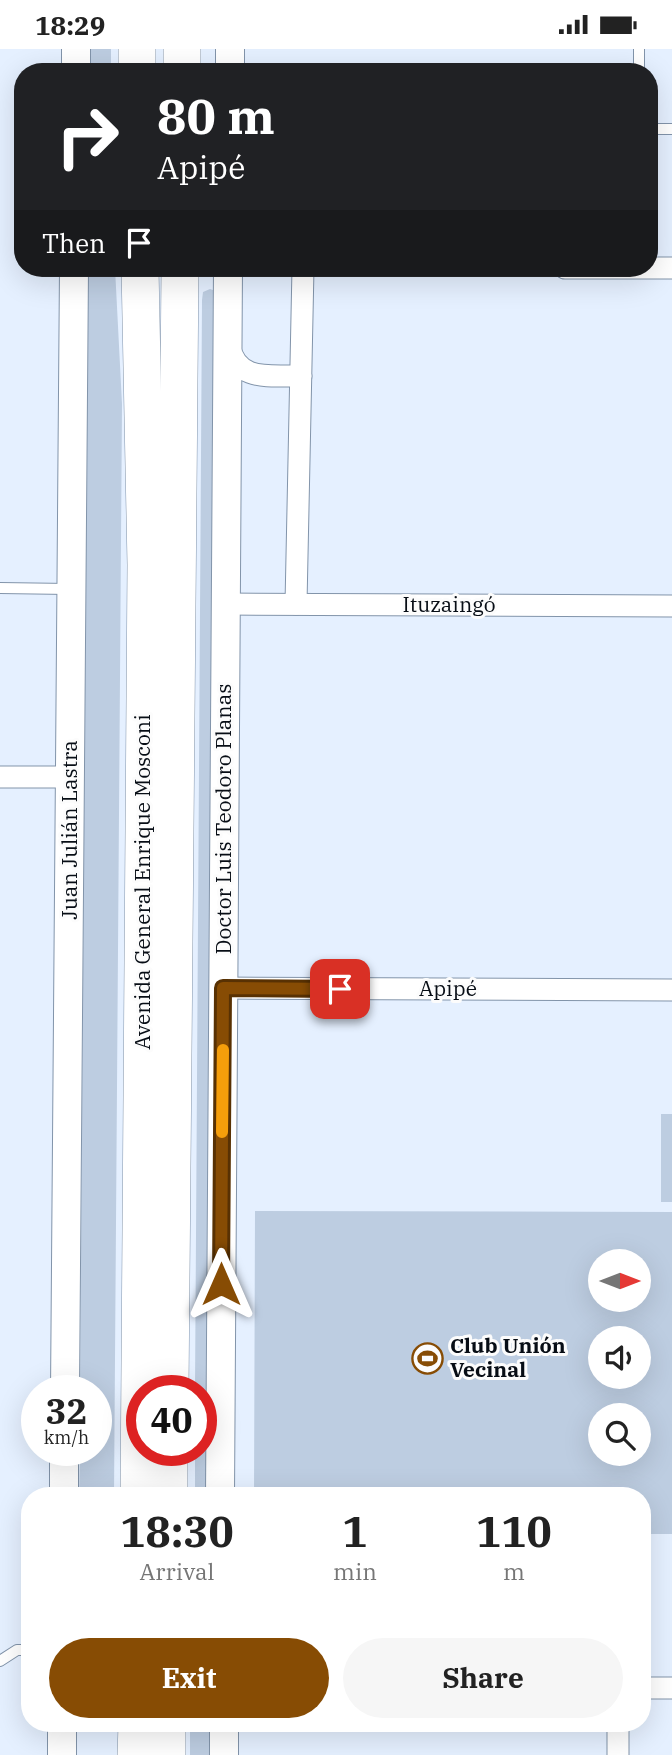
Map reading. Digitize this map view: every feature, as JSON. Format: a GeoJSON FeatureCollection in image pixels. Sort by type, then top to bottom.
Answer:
{"type":"FeatureCollection","features":[{"type":"Feature","properties":{"kind":"highway","name":"Avenida General Enrique Mosconi"},"geometry":{"type":"LineString","coordinates":[[139,1487],[146,565],[140,277]]}},
{"type":"Feature","properties":{"kind":"highway","name":"Avenida General Enrique Mosconi"},"geometry":{"type":"LineString","coordinates":[[170,1375],[180,277]]}},
{"type":"Feature","properties":{"kind":"highway"},"geometry":{"type":"LineString","coordinates":[[169,1466],[169,1487]]}},
{"type":"Feature","properties":{"kind":"highway"},"geometry":{"type":"LineString","coordinates":[[136,1755],[137,1732]]}},
{"type":"Feature","properties":{"kind":"highway"},"geometry":{"type":"LineString","coordinates":[[167,1732],[167,1755]]}},
{"type":"Feature","properties":{"kind":"street","name":"Juan Julián Lastra"},"geometry":{"type":"LineString","coordinates":[[65,1375],[74,277]]}},
{"type":"Feature","properties":{"kind":"street","name":"Doctor Luis Teodoro Planas"},"geometry":{"type":"LineString","coordinates":[[220,1487],[228,277]]}},
{"type":"Feature","properties":{"kind":"street"},"geometry":{"type":"LineString","coordinates":[[296,604],[303,277]]}},
{"type":"Feature","properties":{"kind":"street"},"geometry":{"type":"LineString","coordinates":[[228,338],[234,360],[243,370],[257,375],[301,376]]}},
{"type":"Feature","properties":{"kind":"street","name":"Ituzaingó"},"geometry":{"type":"LineString","coordinates":[[226,604],[672,606]]}},
{"type":"Feature","properties":{"kind":"street"},"geometry":{"type":"LineString","coordinates":[[0,777],[70,777]]}},
{"type":"Feature","properties":{"kind":"street","name":"Apipé"},"geometry":{"type":"LineString","coordinates":[[223,988],[672,990]]}},
{"type":"Feature","properties":{"kind":"street"},"geometry":{"type":"LineString","coordinates":[[64,1487],[65,1466]]}},
{"type":"Feature","properties":{"kind":"street"},"geometry":{"type":"LineString","coordinates":[[651,1688],[672,1688]]}},
{"type":"Feature","properties":{"kind":"street"},"geometry":{"type":"LineString","coordinates":[[62,1732],[62,1755]]}},
{"type":"Feature","properties":{"kind":"street"},"geometry":{"type":"LineString","coordinates":[[224,1732],[224,1755]]}},
{"type":"Feature","properties":{"kind":"street"},"geometry":{"type":"LineString","coordinates":[[618,1732],[618,1755]]}},
{"type":"Feature","properties":{"kind":"lane"},"geometry":{"type":"LineString","coordinates":[[0,589],[72,589]]}},
{"type":"Feature","properties":{"kind":"lane"},"geometry":{"type":"LineString","coordinates":[[0,1661],[21,1650]]}},
{"type":"Feature","properties":{"kind":"shaded area"},"geometry":{"type":"Polygon","coordinates":[[[90,49],[111,49],[111,63],[89,63],[90,49]]]}},
{"type":"Feature","properties":{"kind":"shaded area"},"geometry":{"type":"Polygon","coordinates":[[[88,277],[115,277],[122,404],[114,1487],[79,1487],[80,1466],[112,1466],[112,1375],[80,1375],[88,277]]]}},
{"type":"Feature","properties":{"kind":"shaded area"},"geometry":{"type":"Polygon","coordinates":[[[210,289],[216,291],[212,1375],[195,1375],[203,292],[210,289]]]}},
{"type":"Feature","properties":{"kind":"shaded area"},"geometry":{"type":"Polygon","coordinates":[[[661,1114],[672,1114],[672,1202],[661,1202],[661,1114]]]}},
{"type":"Feature","properties":{"kind":"shaded area","name":"Club Unión Vecinal"},"geometry":{"type":"Polygon","coordinates":[[[255,1211],[672,1212],[672,1534],[651,1534],[651,1487],[254,1487],[255,1211]]]}},
{"type":"Feature","properties":{"kind":"shaded area"},"geometry":{"type":"Polygon","coordinates":[[[195,1466],[211,1466],[211,1487],[195,1487],[195,1466]]]}},
{"type":"Feature","properties":{"kind":"shaded area"},"geometry":{"type":"Polygon","coordinates":[[[190,1732],[214,1732],[214,1755],[190,1755],[190,1732]]]}},
{"type":"Feature","properties":{"kind":"slow traffic"},"geometry":{"type":"LineString","coordinates":[[222,1132],[223,1050]]}},
{"type":"Feature","properties":{"kind":"place","name":"Club Unión Vecinal"},"geometry":{"type":"Point","coordinates":[427,1358]}},
{"type":"Feature","properties":{"kind":"route"},"geometry":{"type":"LineString","coordinates":[[221,1284],[223,988],[340,989]]}}]}
